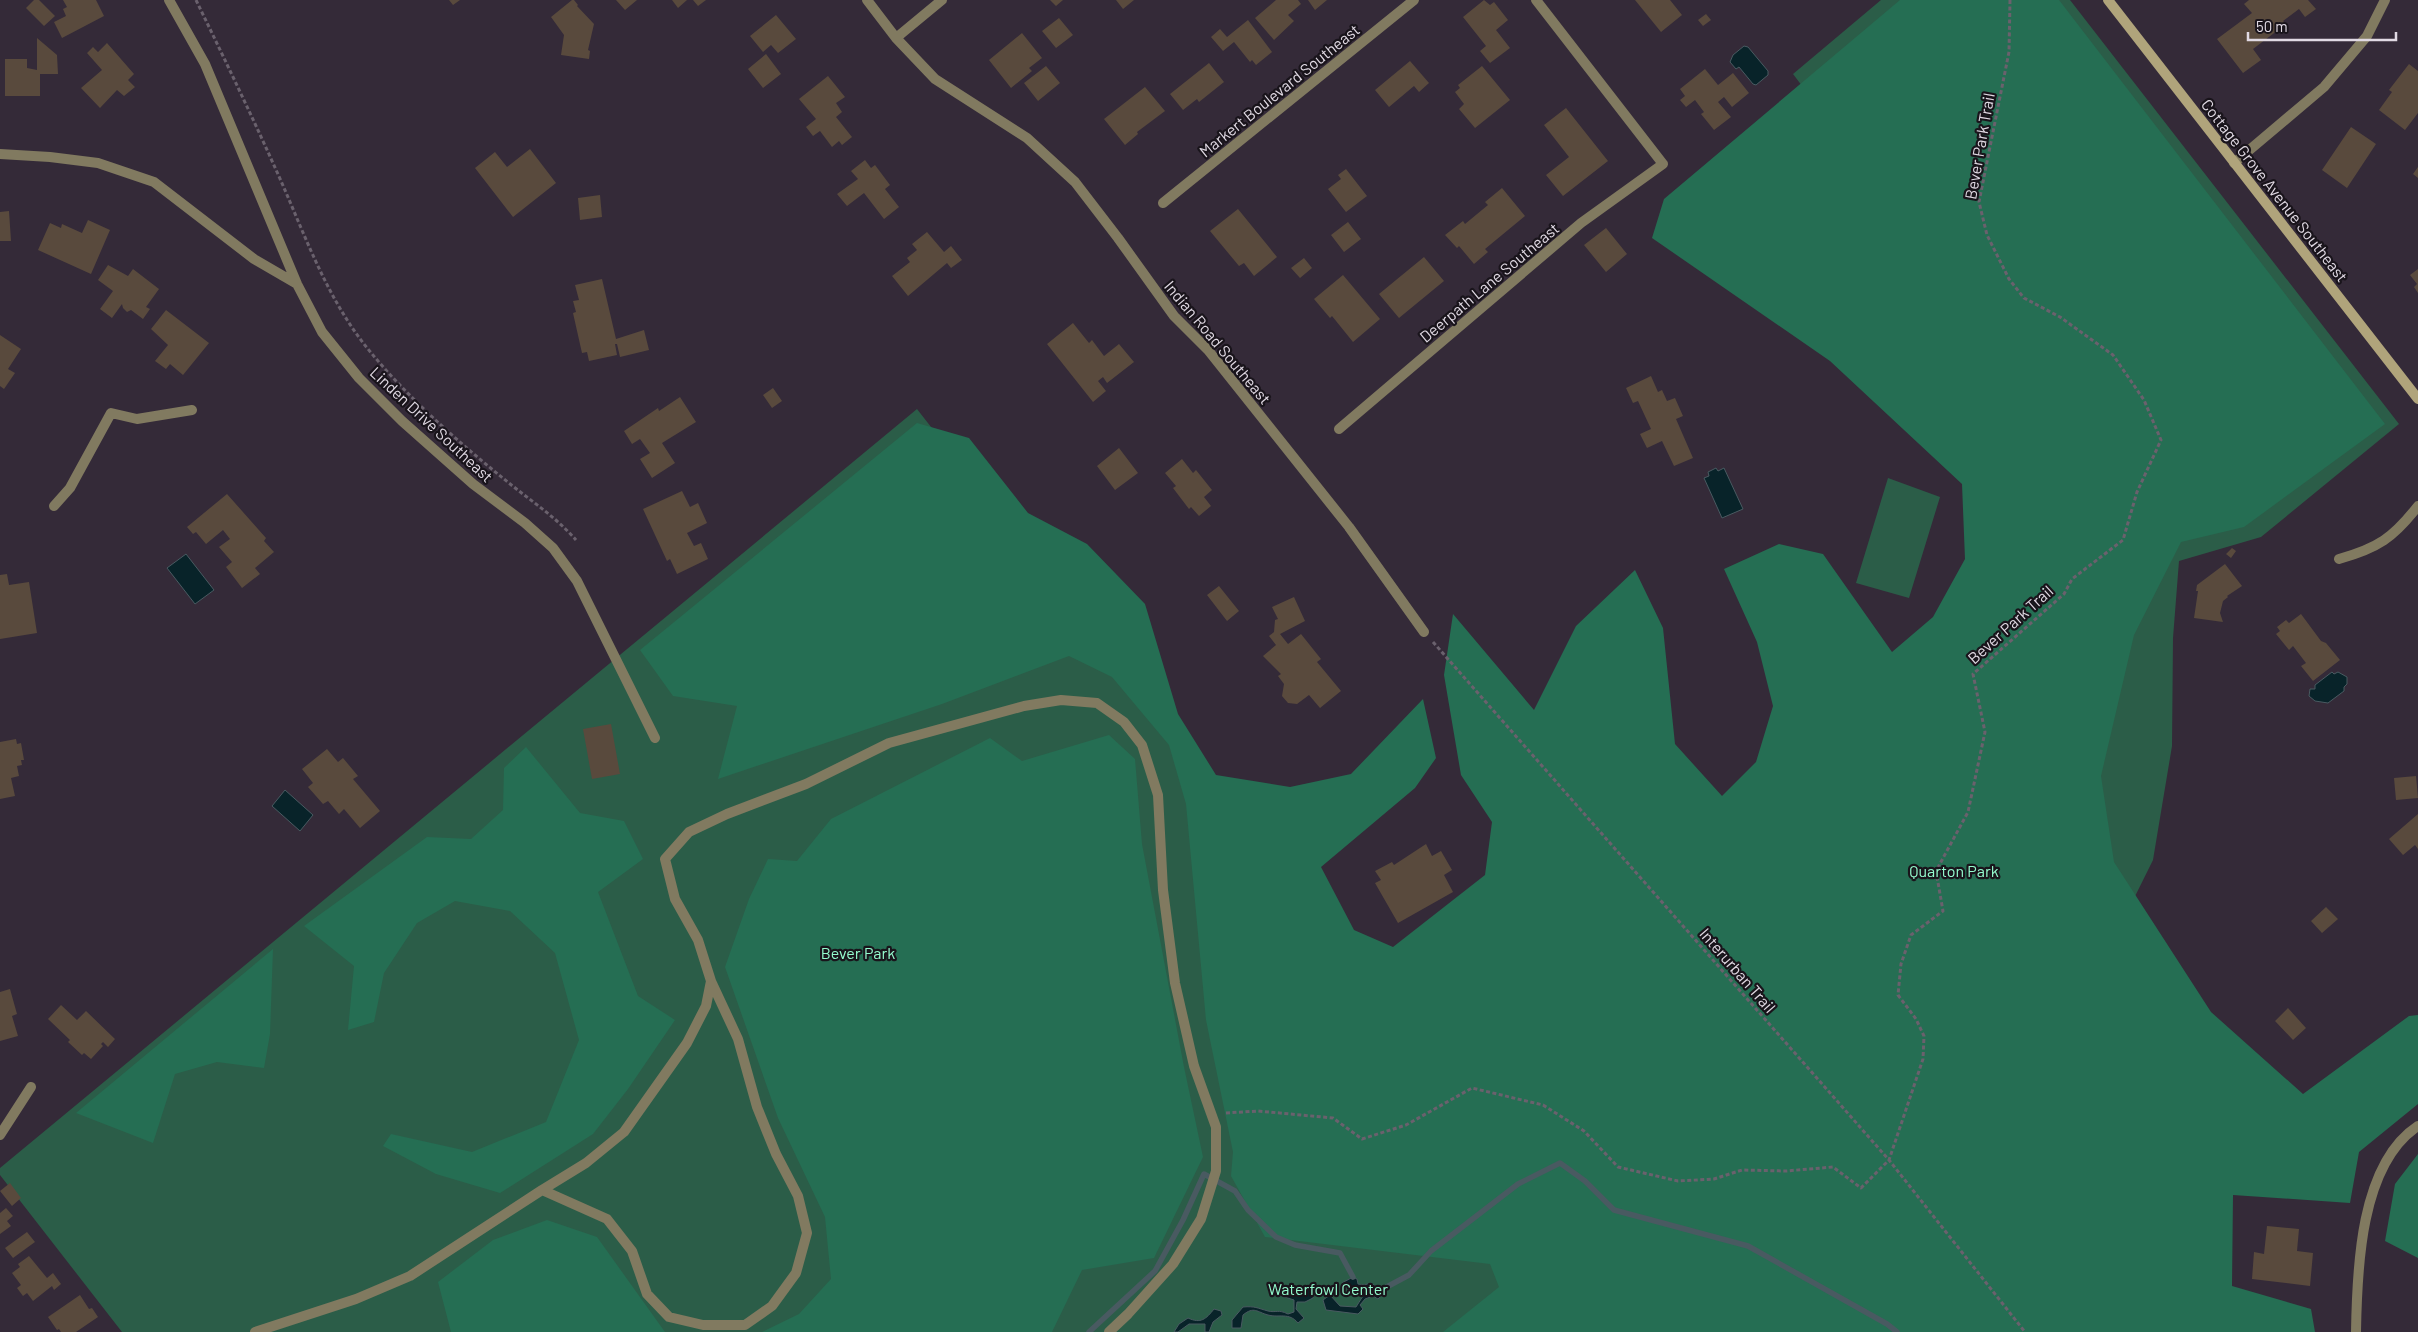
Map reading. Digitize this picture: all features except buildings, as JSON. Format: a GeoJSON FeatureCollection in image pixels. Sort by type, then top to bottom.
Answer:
{"type":"FeatureCollection","features":[{"type":"Feature","properties":{"kind":"main road","name":"Cottage Grove Avenue Southeast"},"geometry":{"type":"LineString","coordinates":[[2108,0],[2418,399]]}},
{"type":"Feature","properties":{"kind":"street","name":"Linden Drive Southeast"},"geometry":{"type":"LineString","coordinates":[[169,0],[205,64],[298,284],[322,332],[359,378],[402,421],[473,484],[525,523],[553,548],[576,582],[655,738]]}},
{"type":"Feature","properties":{"kind":"street","name":"Indian Road Southeast"},"geometry":{"type":"LineString","coordinates":[[867,0],[896,38],[935,79],[1026,138],[1075,182],[1174,316],[1208,350],[1349,527],[1424,632]]}},
{"type":"Feature","properties":{"kind":"street"},"geometry":{"type":"LineString","coordinates":[[896,38],[942,0]]}},
{"type":"Feature","properties":{"kind":"street","name":"Markert Boulevard Southeast"},"geometry":{"type":"LineString","coordinates":[[1163,202],[1414,0]]}},
{"type":"Feature","properties":{"kind":"street","name":"Deerpath Lane Southeast"},"geometry":{"type":"LineString","coordinates":[[1338,429],[1581,223],[1663,164],[1536,0]]}},
{"type":"Feature","properties":{"kind":"street"},"geometry":{"type":"LineString","coordinates":[[2234,163],[2324,87],[2367,36],[2385,0]]}},
{"type":"Feature","properties":{"kind":"street"},"geometry":{"type":"LineString","coordinates":[[0,154],[50,157],[98,163],[154,182],[254,259],[298,284]]}},
{"type":"Feature","properties":{"kind":"street"},"geometry":{"type":"LineString","coordinates":[[54,506],[70,488],[111,413],[137,419],[192,410]]}},
{"type":"Feature","properties":{"kind":"street"},"geometry":{"type":"LineString","coordinates":[[2339,559],[2378,546],[2401,528],[2418,506]]}},
{"type":"Feature","properties":{"kind":"street"},"geometry":{"type":"LineString","coordinates":[[542,1190],[607,1219],[632,1251],[647,1294],[669,1317],[703,1324],[745,1325],[772,1306],[796,1273],[807,1233],[798,1196],[776,1154],[757,1107],[738,1039],[711,981],[698,940],[675,899],[665,859],[689,832],[727,814],[806,784],[889,743],[1024,706],[1061,700],[1097,703],[1124,722],[1142,745],[1158,795],[1163,890],[1175,983],[1194,1066],[1216,1127],[1216,1171],[1201,1219],[1173,1264],[1109,1332]]}},
{"type":"Feature","properties":{"kind":"street"},"geometry":{"type":"LineString","coordinates":[[255,1332],[356,1299],[410,1276],[586,1163],[624,1132],[686,1043],[706,1006],[711,981]]}},
{"type":"Feature","properties":{"kind":"street"},"geometry":{"type":"LineString","coordinates":[[0,1135],[31,1087]]}},
{"type":"Feature","properties":{"kind":"street"},"geometry":{"type":"LineString","coordinates":[[2356,1332],[2356,1289],[2360,1236],[2377,1179],[2403,1136],[2418,1126]]}},
{"type":"Feature","properties":{"kind":"path"},"geometry":{"type":"LineString","coordinates":[[196,0],[263,141],[309,248],[348,322],[368,350],[422,406],[476,456],[546,511],[576,540]]}},
{"type":"Feature","properties":{"kind":"path","name":"Bever Park Trail"},"geometry":{"type":"LineString","coordinates":[[1211,1114],[1258,1111],[1333,1118],[1362,1139],[1406,1125],[1472,1088],[1543,1105],[1584,1131],[1618,1167],[1678,1181],[1714,1179],[1742,1170],[1786,1171],[1833,1167],[1861,1188],[1889,1160],[1923,1059],[1924,1036],[1916,1019],[1898,995],[1901,964],[1911,935],[1944,911],[1936,871],[1968,812],[1985,732],[1973,674],[2064,594],[2072,579],[2123,540],[2137,492],[2162,440],[2144,400],[2113,355],[2060,317],[2024,298],[2009,279],[1987,236],[1979,202],[2009,52],[2010,0]]}},
{"type":"Feature","properties":{"kind":"path","name":"Interurban Trail"},"geometry":{"type":"LineString","coordinates":[[1424,632],[1889,1160],[2025,1332]]}},
{"type":"Feature","properties":{"kind":"green space","name":"Bever Park"},"geometry":{"type":"Polygon","coordinates":[[[1881,0],[2070,0],[2399,424],[2261,537],[2179,561],[2173,638],[2172,746],[2153,860],[2098,971],[2048,1332],[122,1332],[0,1175],[0,1168],[917,409],[1372,992],[1676,879],[2124,511],[1793,74],[1881,0]]]}},
{"type":"Feature","properties":{"kind":"green space","name":"Quarton Park"},"geometry":{"type":"Polygon","coordinates":[[[1900,0],[2059,0],[2385,424],[2244,527],[2181,542],[2134,635],[2101,776],[2114,862],[2211,1012],[2303,1094],[2409,1016],[2418,1015],[2418,1104],[2359,1152],[2350,1203],[2233,1195],[2232,1286],[2311,1309],[2315,1332],[1443,1332],[1499,1287],[1490,1264],[1265,1237],[1231,1176],[1233,1152],[1206,1020],[1186,804],[1169,745],[1112,677],[1069,656],[942,704],[718,779],[737,706],[673,696],[640,650],[917,423],[969,438],[1028,513],[1087,544],[1145,604],[1178,714],[1216,775],[1290,787],[1351,774],[1423,699],[1436,758],[1415,788],[1321,867],[1354,930],[1393,947],[1485,875],[1492,822],[1461,775],[1444,675],[1453,614],[1534,710],[1576,626],[1635,570],[1663,628],[1675,744],[1722,796],[1756,762],[1773,706],[1757,642],[1724,569],[1779,544],[1823,554],[1892,652],[1933,617],[1965,559],[1962,484],[1830,361],[1652,238],[1664,199],[1900,0]]]}},
{"type":"Feature","properties":{"kind":"green space"},"geometry":{"type":"Polygon","coordinates":[[[1888,478],[1940,497],[1909,598],[1856,583],[1888,478]]]}},
{"type":"Feature","properties":{"kind":"green space"},"geometry":{"type":"Polygon","coordinates":[[[1109,735],[1135,759],[1142,844],[1203,1157],[1154,1258],[1082,1270],[1052,1332],[762,1332],[799,1314],[831,1279],[825,1217],[778,1118],[725,967],[749,899],[768,859],[797,861],[831,819],[990,738],[1022,761],[1109,735]]]}},
{"type":"Feature","properties":{"kind":"green space"},"geometry":{"type":"Polygon","coordinates":[[[526,747],[580,813],[624,821],[643,859],[598,892],[638,996],[675,1020],[628,1089],[593,1134],[500,1193],[436,1174],[383,1146],[391,1134],[472,1152],[546,1122],[579,1040],[555,953],[510,911],[455,901],[417,923],[384,973],[374,1022],[348,1030],[354,966],[304,926],[427,837],[471,839],[503,810],[504,768],[526,747]]]}},
{"type":"Feature","properties":{"kind":"green space"},"geometry":{"type":"Polygon","coordinates":[[[273,949],[270,1034],[264,1068],[217,1062],[175,1074],[153,1143],[76,1113],[273,949]]]}},
{"type":"Feature","properties":{"kind":"green space"},"geometry":{"type":"Polygon","coordinates":[[[2418,1154],[2418,1258],[2385,1241],[2395,1184],[2418,1154]]]}},
{"type":"Feature","properties":{"kind":"green space"},"geometry":{"type":"Polygon","coordinates":[[[547,1220],[597,1237],[665,1332],[451,1332],[438,1282],[493,1240],[547,1220]]]}},
{"type":"Feature","properties":{"kind":"shaded area"},"geometry":{"type":"Polygon","coordinates":[[[1744,46],[1748,47],[1768,71],[1768,75],[1756,85],[1739,67],[1736,69],[1730,62],[1733,55],[1744,46]]]}},
{"type":"Feature","properties":{"kind":"shaded area"},"geometry":{"type":"Polygon","coordinates":[[[1716,468],[1718,471],[1724,468],[1743,509],[1722,518],[1704,478],[1709,476],[1708,472],[1716,468]]]}},
{"type":"Feature","properties":{"kind":"shaded area"},"geometry":{"type":"Polygon","coordinates":[[[186,554],[214,590],[195,604],[167,568],[186,554]]]}},
{"type":"Feature","properties":{"kind":"shaded area"},"geometry":{"type":"Polygon","coordinates":[[[2332,672],[2334,674],[2338,672],[2347,677],[2344,691],[2328,703],[2315,701],[2309,696],[2310,689],[2315,689],[2315,685],[2332,672]]]}},
{"type":"Feature","properties":{"kind":"shaded area"},"geometry":{"type":"Polygon","coordinates":[[[285,790],[313,815],[300,831],[272,806],[285,790]]]}},
{"type":"Feature","properties":{"kind":"shaded area"},"geometry":{"type":"Polygon","coordinates":[[[1353,1277],[1357,1279],[1358,1284],[1371,1283],[1381,1290],[1382,1295],[1378,1299],[1373,1296],[1365,1299],[1360,1305],[1363,1309],[1358,1314],[1326,1310],[1323,1300],[1330,1295],[1340,1306],[1356,1307],[1363,1296],[1361,1292],[1342,1283],[1353,1277]]]}},
{"type":"Feature","properties":{"kind":"shaded area"},"geometry":{"type":"Polygon","coordinates":[[[1280,1284],[1291,1289],[1313,1286],[1315,1289],[1313,1298],[1305,1302],[1297,1302],[1296,1309],[1304,1318],[1298,1323],[1287,1316],[1272,1316],[1253,1310],[1243,1315],[1241,1328],[1232,1328],[1232,1320],[1243,1307],[1253,1307],[1288,1314],[1294,1312],[1294,1300],[1269,1292],[1269,1290],[1280,1284]]]}},
{"type":"Feature","properties":{"kind":"shaded area"},"geometry":{"type":"Polygon","coordinates":[[[1214,1309],[1221,1311],[1222,1315],[1213,1322],[1209,1332],[1205,1332],[1205,1324],[1189,1324],[1178,1332],[1174,1332],[1179,1324],[1188,1318],[1196,1321],[1203,1320],[1214,1309]]]}},
{"type":"Feature","properties":{"kind":"waterway"},"geometry":{"type":"LineString","coordinates":[[1381,1290],[1409,1275],[1431,1251],[1518,1184],[1560,1163],[1585,1181],[1614,1210],[1748,1246],[1887,1324],[1897,1332]]}},
{"type":"Feature","properties":{"kind":"waterway"},"geometry":{"type":"LineString","coordinates":[[1089,1332],[1155,1271],[1183,1220],[1204,1174],[1235,1191],[1248,1210],[1276,1237],[1295,1245],[1340,1253],[1353,1277]]}},
{"type":"Feature","properties":{"kind":"park label","name":"Waterfowl Center"},"geometry":{"type":"Point","coordinates":[1328,1288]}}]}
